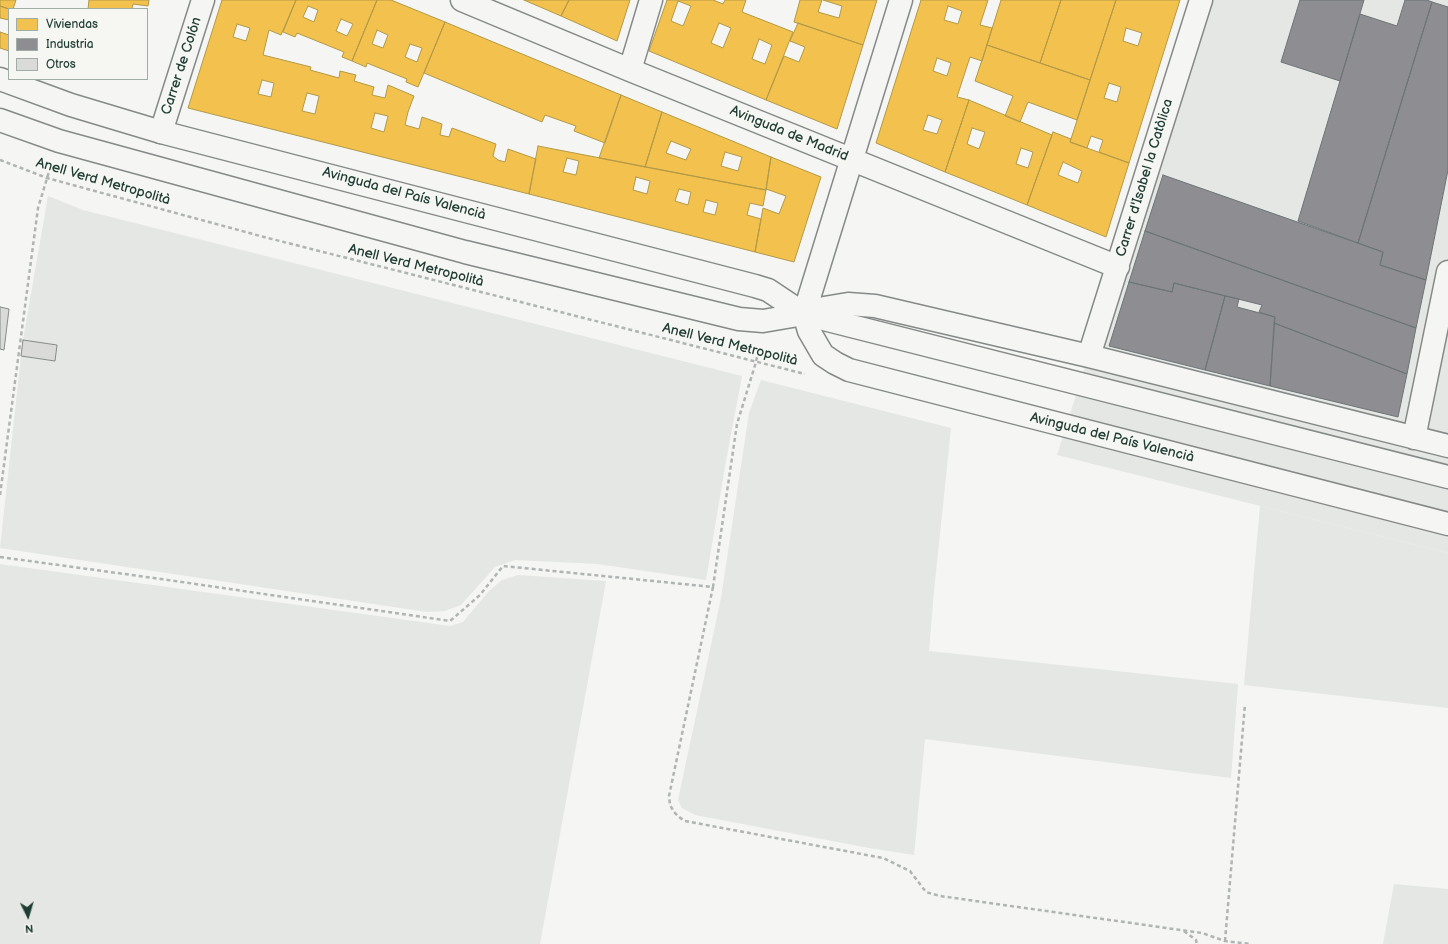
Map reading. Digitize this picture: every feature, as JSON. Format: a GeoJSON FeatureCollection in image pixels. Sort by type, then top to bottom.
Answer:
{"type":"FeatureCollection","features":[{"type":"Feature","properties":{"kind":"street","name":"Carrer de Colón"},"geometry":{"type":"LineString","coordinates":[[123,159],[143,154],[150,149],[161,132],[203,0]]}},
{"type":"Feature","properties":{"kind":"street","name":"Avinguda de Madrid"},"geometry":{"type":"LineString","coordinates":[[462,0],[630,70],[1118,267]]}},
{"type":"Feature","properties":{"kind":"street"},"geometry":{"type":"LineString","coordinates":[[630,70],[651,0]]}},
{"type":"Feature","properties":{"kind":"street"},"geometry":{"type":"LineString","coordinates":[[804,314],[900,0]]}},
{"type":"Feature","properties":{"kind":"street","name":"Carrer d'Isabel la Catòlica"},"geometry":{"type":"LineString","coordinates":[[1089,356],[1201,0]]}},
{"type":"Feature","properties":{"kind":"street","name":"Avinguda del País Valencià"},"geometry":{"type":"LineString","coordinates":[[0,79],[71,105],[161,132],[768,290],[804,314],[809,331],[823,355],[834,363],[849,370],[1448,524]]}},
{"type":"Feature","properties":{"kind":"street"},"geometry":{"type":"LineString","coordinates":[[0,120],[59,141],[465,252],[738,319],[763,321],[848,304],[875,306],[1089,356],[1448,446]]}},
{"type":"Feature","properties":{"kind":"street"},"geometry":{"type":"LineString","coordinates":[[1414,438],[1448,272]]}},
{"type":"Feature","properties":{"kind":"street"},"geometry":{"type":"LineString","coordinates":[[804,314],[1448,477]]}},
{"type":"Feature","properties":{"kind":"path"},"geometry":{"type":"LineString","coordinates":[[0,495],[38,208],[59,141]]}},
{"type":"Feature","properties":{"kind":"path","name":"Anell Verd Metropolità"},"geometry":{"type":"LineString","coordinates":[[0,160],[47,178],[264,238],[812,376]]}},
{"type":"Feature","properties":{"kind":"path"},"geometry":{"type":"LineString","coordinates":[[763,321],[756,362],[737,424],[713,587],[669,796],[672,809],[685,821],[883,858],[910,870],[926,892],[940,896],[1184,930],[1202,933],[1225,940],[1250,944]]}},
{"type":"Feature","properties":{"kind":"path"},"geometry":{"type":"LineString","coordinates":[[0,557],[450,621],[480,595],[503,566],[713,587]]}},
{"type":"Feature","properties":{"kind":"path"},"geometry":{"type":"LineString","coordinates":[[1225,940],[1245,704]]}},
{"type":"Feature","properties":{"kind":"path"},"geometry":{"type":"LineString","coordinates":[[1184,930],[1196,940],[1197,944]]}},
{"type":"Feature","properties":{"kind":"shaded area"},"geometry":{"type":"Polygon","coordinates":[[[1201,0],[1448,0],[1448,553],[1057,455],[1201,0]]]}},
{"type":"Feature","properties":{"kind":"shaded area"},"geometry":{"type":"Polygon","coordinates":[[[1217,0],[1300,0],[1238,201],[1163,175],[1217,0]]]}},
{"type":"Feature","properties":{"kind":"shaded area"},"geometry":{"type":"Polygon","coordinates":[[[48,196],[83,210],[742,376],[706,580],[598,564],[515,560],[495,567],[461,605],[445,611],[427,612],[0,548],[21,356],[54,361],[57,345],[23,340],[48,196]]]}},
{"type":"Feature","properties":{"kind":"shaded area"},"geometry":{"type":"Polygon","coordinates":[[[761,380],[951,428],[929,651],[1238,684],[1231,778],[925,739],[914,855],[695,815],[682,808],[678,800],[721,598],[749,413],[761,380]]]}},
{"type":"Feature","properties":{"kind":"shaded area"},"geometry":{"type":"Polygon","coordinates":[[[1448,383],[1448,429],[1439,427],[1448,383]]]}},
{"type":"Feature","properties":{"kind":"shaded area"},"geometry":{"type":"Polygon","coordinates":[[[1260,506],[1448,553],[1448,708],[1244,685],[1260,506]]]}},
{"type":"Feature","properties":{"kind":"shaded area"},"geometry":{"type":"Polygon","coordinates":[[[0,564],[450,626],[463,622],[489,591],[502,580],[518,575],[606,581],[540,944],[0,944],[0,564]]]}},
{"type":"Feature","properties":{"kind":"shaded area"},"geometry":{"type":"Polygon","coordinates":[[[1394,884],[1448,889],[1448,944],[1383,944],[1394,884]]]}},
{"type":"Feature","properties":{"kind":"building: Viviendas"},"geometry":{"type":"Polygon","coordinates":[[[0,0],[16,0],[13,8],[8,9],[0,6],[0,0]]]}},
{"type":"Feature","properties":{"kind":"building: Viviendas"},"geometry":{"type":"Polygon","coordinates":[[[89,0],[149,0],[148,6],[133,4],[132,8],[88,8],[89,0]]]}},
{"type":"Feature","properties":{"kind":"building: Viviendas"},"geometry":{"type":"Polygon","coordinates":[[[222,0],[296,0],[281,35],[269,30],[263,55],[311,67],[310,70],[339,78],[340,71],[356,75],[354,81],[374,87],[372,95],[385,98],[388,85],[414,96],[405,125],[419,129],[422,117],[442,124],[440,135],[449,137],[452,128],[496,144],[493,156],[498,160],[505,162],[508,149],[536,159],[529,194],[188,108],[222,0]],[[237,24],[233,37],[246,41],[250,28],[237,24]],[[262,80],[258,94],[271,97],[274,83],[262,80]],[[307,93],[302,111],[315,114],[319,96],[307,93]],[[375,113],[371,128],[384,132],[388,116],[375,113]]]}},
{"type":"Feature","properties":{"kind":"building: Viviendas"},"geometry":{"type":"Polygon","coordinates":[[[296,0],[377,0],[352,61],[342,57],[344,52],[297,33],[295,37],[283,32],[296,0]],[[308,6],[303,17],[314,22],[318,10],[308,6]],[[341,19],[336,31],[347,36],[353,24],[341,19]]]}},
{"type":"Feature","properties":{"kind":"building: Viviendas"},"geometry":{"type":"Polygon","coordinates":[[[377,0],[391,0],[445,22],[418,87],[406,82],[407,79],[367,63],[366,67],[352,61],[377,0]],[[377,30],[372,44],[383,48],[388,35],[377,30]],[[410,44],[405,57],[417,62],[422,48],[410,44]]]}},
{"type":"Feature","properties":{"kind":"building: Viviendas"},"geometry":{"type":"Polygon","coordinates":[[[524,0],[569,0],[561,16],[524,0]]]}},
{"type":"Feature","properties":{"kind":"building: Viviendas"},"geometry":{"type":"Polygon","coordinates":[[[569,0],[630,0],[617,41],[561,16],[569,0]]]}},
{"type":"Feature","properties":{"kind":"building: Viviendas"},"geometry":{"type":"Polygon","coordinates":[[[667,0],[713,0],[723,4],[725,0],[746,0],[742,12],[793,32],[766,100],[649,51],[667,0]],[[678,1],[671,21],[683,26],[691,6],[678,1]],[[719,23],[711,43],[723,48],[731,28],[719,23]],[[759,39],[752,59],[765,64],[772,45],[759,39]]]}},
{"type":"Feature","properties":{"kind":"building: Viviendas"},"geometry":{"type":"Polygon","coordinates":[[[800,0],[822,0],[818,12],[839,18],[842,6],[823,0],[877,0],[863,45],[794,22],[800,0]]]}},
{"type":"Feature","properties":{"kind":"building: Viviendas"},"geometry":{"type":"Polygon","coordinates":[[[921,0],[988,0],[980,25],[992,28],[982,61],[970,57],[957,97],[969,100],[945,172],[876,143],[921,0]],[[948,6],[944,20],[958,24],[962,11],[948,6]],[[937,58],[933,71],[947,76],[951,63],[937,58]],[[928,115],[923,130],[937,134],[942,120],[928,115]]]}},
{"type":"Feature","properties":{"kind":"building: Viviendas"},"geometry":{"type":"Polygon","coordinates":[[[1001,0],[1061,0],[1040,63],[987,45],[1001,0]]]}},
{"type":"Feature","properties":{"kind":"building: Viviendas"},"geometry":{"type":"Polygon","coordinates":[[[1061,0],[1116,0],[1090,80],[1040,63],[1061,0]]]}},
{"type":"Feature","properties":{"kind":"building: Viviendas"},"geometry":{"type":"Polygon","coordinates":[[[1116,0],[1180,0],[1129,163],[1099,152],[1103,140],[1091,136],[1087,148],[1070,142],[1116,0]],[[1126,28],[1123,41],[1138,46],[1142,33],[1126,28]],[[1109,83],[1104,98],[1117,102],[1121,87],[1109,83]]]}},
{"type":"Feature","properties":{"kind":"building: Viviendas"},"geometry":{"type":"Polygon","coordinates":[[[0,6],[8,9],[8,20],[0,18],[0,6]]]}},
{"type":"Feature","properties":{"kind":"building: Viviendas"},"geometry":{"type":"Polygon","coordinates":[[[445,22],[621,95],[605,143],[574,131],[576,126],[545,115],[542,122],[424,73],[445,22]]]}},
{"type":"Feature","properties":{"kind":"building: Viviendas"},"geometry":{"type":"Polygon","coordinates":[[[798,23],[863,45],[837,129],[766,100],[784,56],[799,62],[805,47],[790,41],[798,23]]]}},
{"type":"Feature","properties":{"kind":"building: Viviendas"},"geometry":{"type":"Polygon","coordinates":[[[0,32],[8,35],[8,51],[0,48],[0,32]]]}},
{"type":"Feature","properties":{"kind":"building: Viviendas"},"geometry":{"type":"Polygon","coordinates":[[[987,45],[1090,80],[1077,120],[1028,102],[1020,122],[1005,116],[1013,96],[975,81],[987,45]]]}},
{"type":"Feature","properties":{"kind":"building: Viviendas"},"geometry":{"type":"Polygon","coordinates":[[[621,95],[662,112],[645,167],[599,158],[621,95]]]}},
{"type":"Feature","properties":{"kind":"building: Viviendas"},"geometry":{"type":"Polygon","coordinates":[[[969,100],[1052,135],[1027,205],[945,172],[969,100]],[[972,128],[967,144],[979,149],[985,132],[972,128]],[[1021,148],[1016,164],[1028,168],[1033,152],[1021,148]]]}},
{"type":"Feature","properties":{"kind":"building: Viviendas"},"geometry":{"type":"Polygon","coordinates":[[[662,112],[771,157],[766,190],[645,167],[662,112]],[[671,141],[666,153],[686,160],[691,149],[671,141]],[[725,152],[721,166],[738,171],[742,157],[725,152]]]}},
{"type":"Feature","properties":{"kind":"building: Viviendas"},"geometry":{"type":"Polygon","coordinates":[[[1053,132],[1071,139],[1070,142],[1129,163],[1106,237],[1027,205],[1053,132]],[[1063,162],[1058,175],[1078,183],[1082,171],[1063,162]]]}},
{"type":"Feature","properties":{"kind":"building: Viviendas"},"geometry":{"type":"Polygon","coordinates":[[[538,146],[766,190],[763,206],[750,203],[747,215],[761,219],[755,252],[529,194],[538,146]],[[567,158],[563,172],[576,175],[579,161],[567,158]],[[636,177],[633,190],[647,194],[650,181],[636,177]],[[679,189],[675,201],[688,205],[691,192],[679,189]],[[706,200],[703,212],[715,215],[718,203],[706,200]]]}},
{"type":"Feature","properties":{"kind":"building: Viviendas"},"geometry":{"type":"Polygon","coordinates":[[[771,157],[821,177],[794,262],[755,252],[763,208],[779,214],[786,196],[766,189],[771,157]]]}},
{"type":"Feature","properties":{"kind":"building: Industria"},"geometry":{"type":"Polygon","coordinates":[[[1300,0],[1364,0],[1340,81],[1281,62],[1300,0]]]}},
{"type":"Feature","properties":{"kind":"building: Industria"},"geometry":{"type":"Polygon","coordinates":[[[1405,0],[1427,0],[1432,2],[1358,243],[1298,221],[1360,14],[1397,26],[1405,0]]]}},
{"type":"Feature","properties":{"kind":"building: Industria"},"geometry":{"type":"Polygon","coordinates":[[[1432,2],[1448,7],[1448,170],[1426,280],[1380,265],[1383,252],[1358,243],[1432,2]]]}},
{"type":"Feature","properties":{"kind":"building: Industria"},"geometry":{"type":"Polygon","coordinates":[[[1163,175],[1383,252],[1380,265],[1426,280],[1416,328],[1145,231],[1163,175]]]}},
{"type":"Feature","properties":{"kind":"building: Industria"},"geometry":{"type":"Polygon","coordinates":[[[1145,231],[1416,328],[1407,374],[1274,323],[1275,317],[1259,312],[1262,305],[1174,283],[1172,292],[1129,282],[1145,231]]]}},
{"type":"Feature","properties":{"kind":"building: Industria"},"geometry":{"type":"Polygon","coordinates":[[[1129,282],[1172,292],[1174,283],[1225,296],[1205,370],[1109,346],[1129,282]]]}},
{"type":"Feature","properties":{"kind":"building: Industria"},"geometry":{"type":"Polygon","coordinates":[[[1225,296],[1239,299],[1237,307],[1275,317],[1270,386],[1205,370],[1225,296]]]}},
{"type":"Feature","properties":{"kind":"building: Industria"},"geometry":{"type":"Polygon","coordinates":[[[1274,323],[1407,374],[1398,417],[1270,386],[1274,323]]]}},
{"type":"Feature","properties":{"kind":"building: Otros"},"geometry":{"type":"Polygon","coordinates":[[[0,307],[9,309],[4,350],[0,349],[0,307]]]}},
{"type":"Feature","properties":{"kind":"building: Otros"},"geometry":{"type":"Polygon","coordinates":[[[23,340],[57,345],[55,361],[21,356],[23,340]]]}}]}
